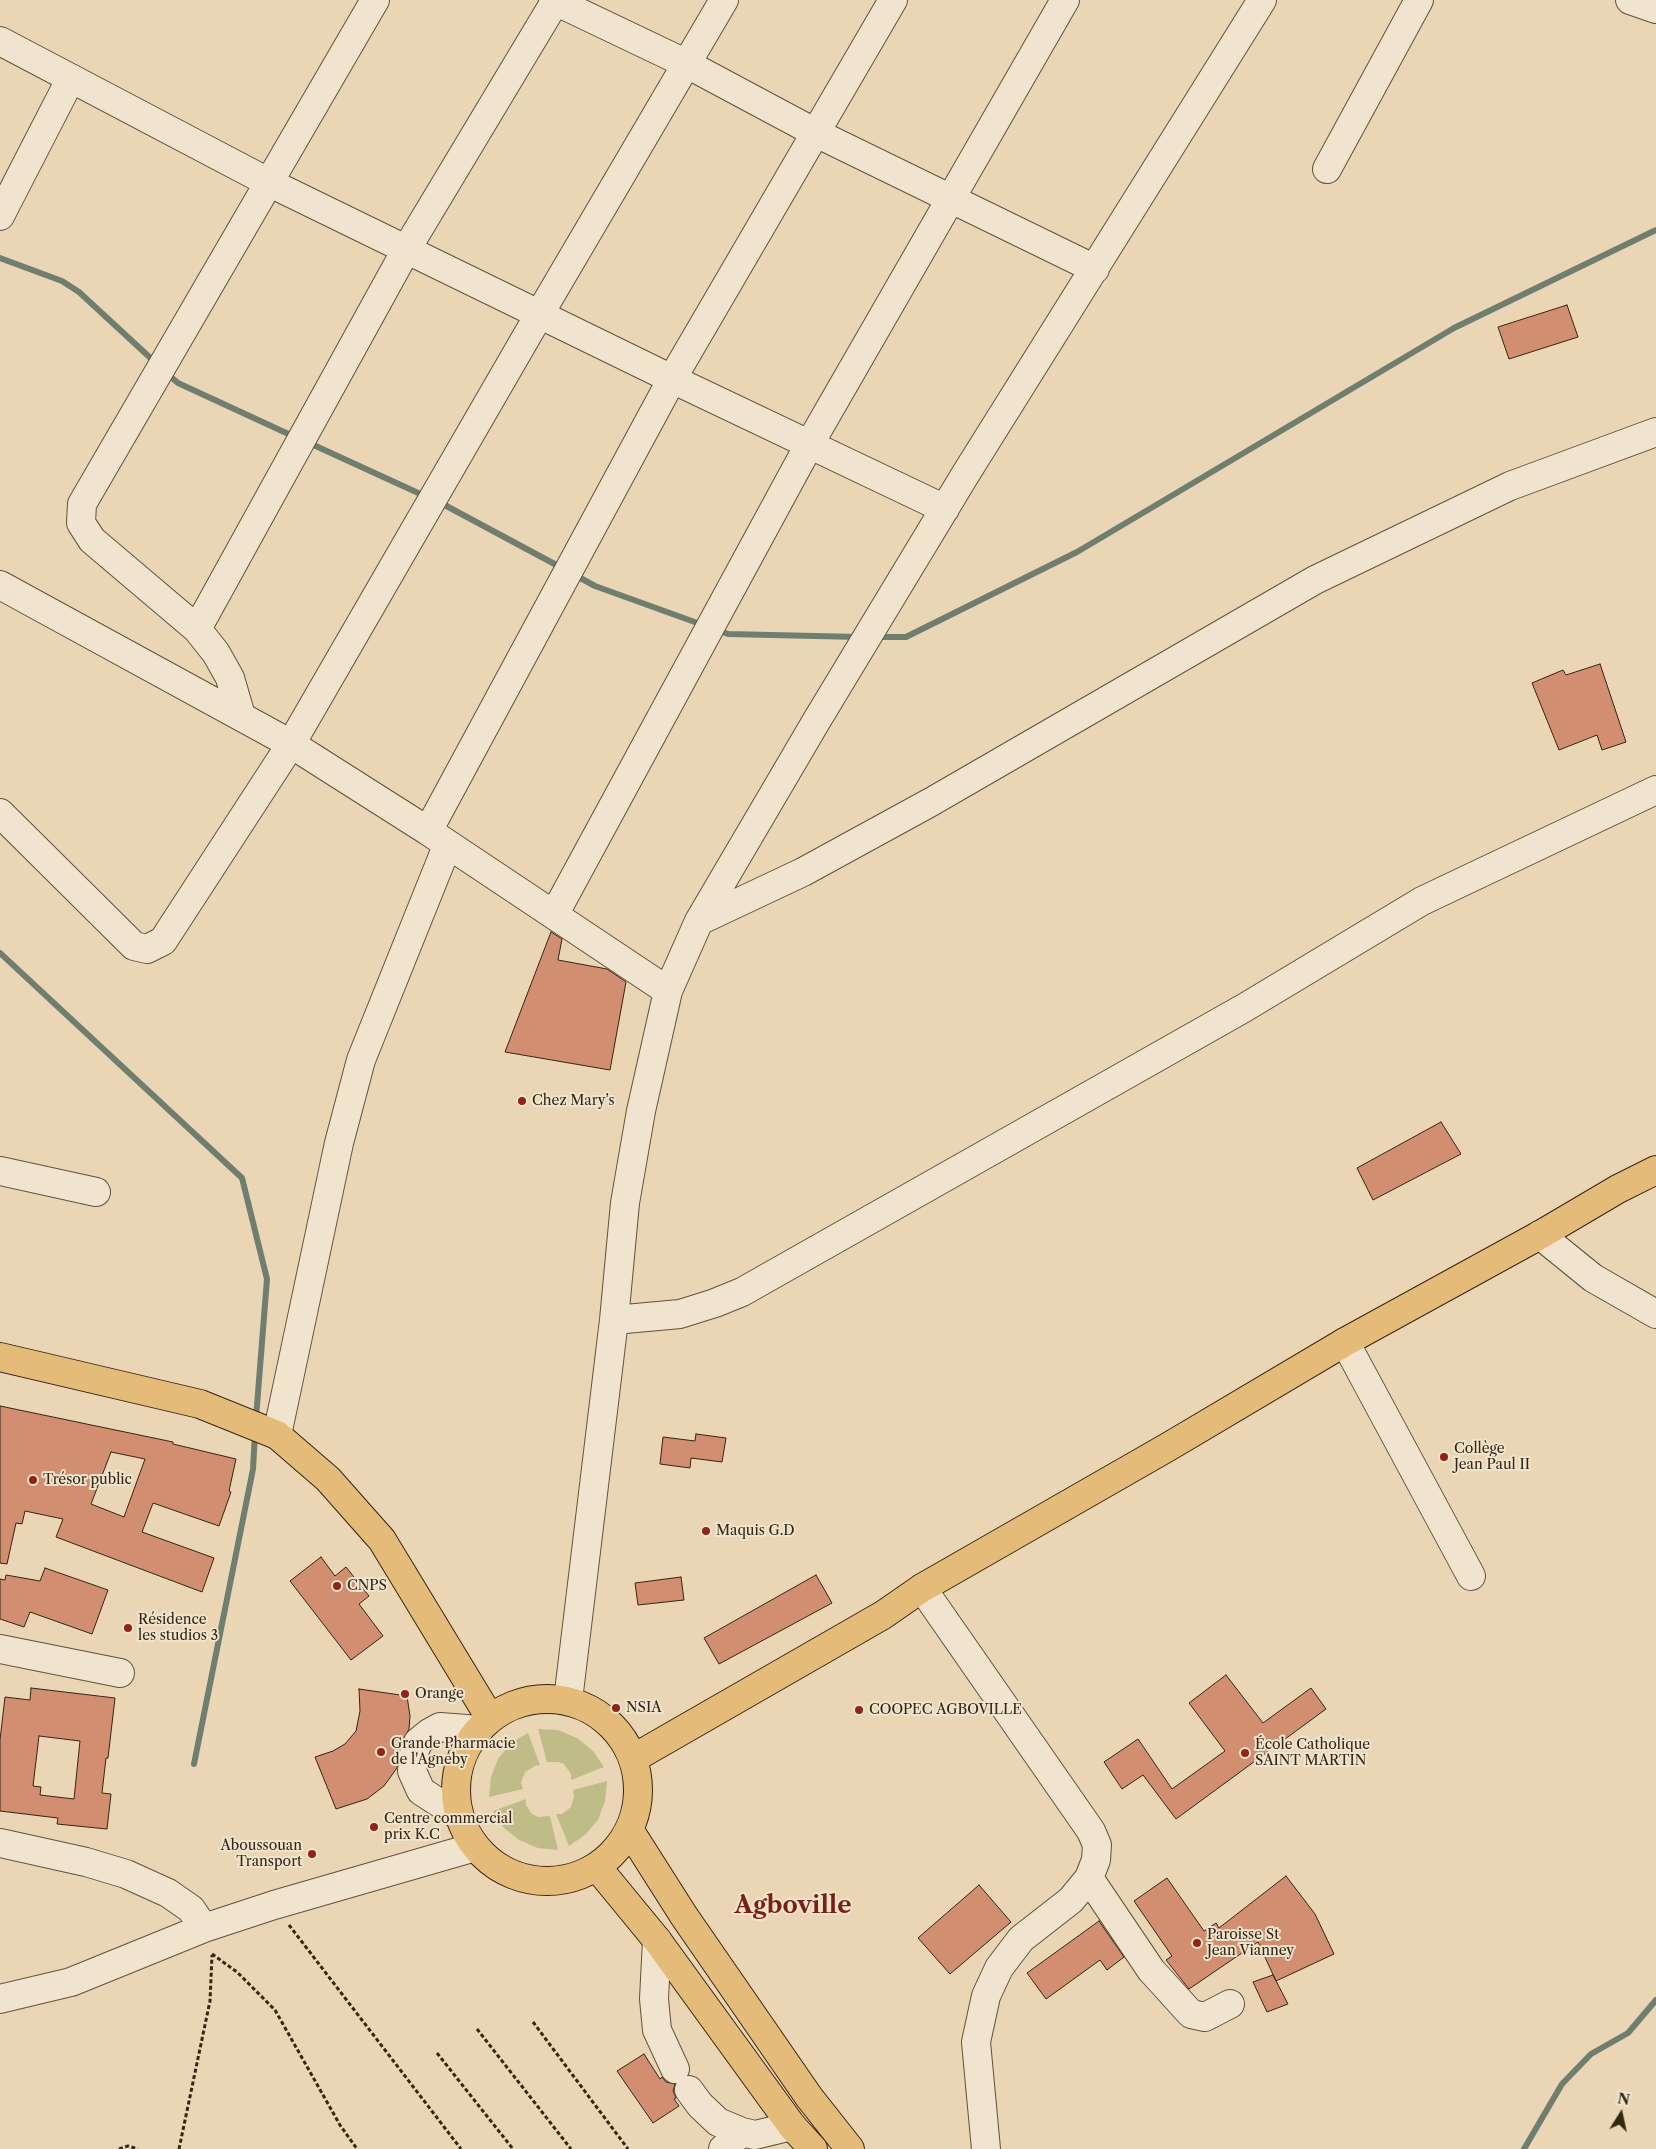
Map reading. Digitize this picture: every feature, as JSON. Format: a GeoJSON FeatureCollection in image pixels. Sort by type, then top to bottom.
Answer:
{"type":"FeatureCollection","features":[{"type":"Feature","properties":{"kind":"main road"},"geometry":{"type":"LineString","coordinates":[[634,1758],[883,1615],[922,1588],[1159,1452],[1345,1342],[1540,1235],[1618,1189],[1656,1170]]}},
{"type":"Feature","properties":{"kind":"main road"},"geometry":{"type":"LineString","coordinates":[[0,1357],[200,1404],[277,1435],[328,1479],[382,1540],[485,1724]]}},
{"type":"Feature","properties":{"kind":"main road"},"geometry":{"type":"LineString","coordinates":[[527,1700],[568,1700],[608,1721],[634,1758],[639,1782],[638,1807],[630,1831],[616,1851],[597,1867],[566,1880],[532,1880],[500,1869],[475,1847],[458,1815],[456,1779],[467,1745],[485,1724],[527,1700]]}},
{"type":"Feature","properties":{"kind":"main road"},"geometry":{"type":"LineString","coordinates":[[630,1831],[684,1916],[810,2097],[850,2149]]}},
{"type":"Feature","properties":{"kind":"main road"},"geometry":{"type":"LineString","coordinates":[[597,1867],[657,1940],[792,2126],[813,2149]]}},
{"type":"Feature","properties":{"kind":"street"},"geometry":{"type":"LineString","coordinates":[[241,716],[230,678],[216,653],[197,629],[92,540],[81,523],[82,504],[375,0]]}},
{"type":"Feature","properties":{"kind":"street"},"geometry":{"type":"LineString","coordinates":[[197,629],[406,250],[554,0],[686,64],[816,133],[1095,268]]}},
{"type":"Feature","properties":{"kind":"street"},"geometry":{"type":"LineString","coordinates":[[0,813],[134,946],[147,949],[163,941],[291,744],[538,315],[724,0]]}},
{"type":"Feature","properties":{"kind":"street"},"geometry":{"type":"LineString","coordinates":[[277,1435],[339,1143],[361,1060],[438,838],[672,379],[893,0]]}},
{"type":"Feature","properties":{"kind":"street"},"geometry":{"type":"LineString","coordinates":[[554,915],[809,445],[1065,0]]}},
{"type":"Feature","properties":{"kind":"street"},"geometry":{"type":"LineString","coordinates":[[568,1700],[614,1320],[625,1203],[641,1111],[668,991],[699,921],[812,728],[945,509],[1262,0]]}},
{"type":"Feature","properties":{"kind":"street"},"geometry":{"type":"LineString","coordinates":[[1327,169],[1419,0]]}},
{"type":"Feature","properties":{"kind":"street"},"geometry":{"type":"LineString","coordinates":[[1630,0],[1656,9]]}},
{"type":"Feature","properties":{"kind":"street"},"geometry":{"type":"LineString","coordinates":[[0,41],[268,182],[538,315],[945,509]]}},
{"type":"Feature","properties":{"kind":"street"},"geometry":{"type":"LineString","coordinates":[[0,216],[71,78]]}},
{"type":"Feature","properties":{"kind":"street"},"geometry":{"type":"LineString","coordinates":[[699,921],[803,872],[931,802],[1315,580],[1510,486],[1656,432]]}},
{"type":"Feature","properties":{"kind":"street"},"geometry":{"type":"LineString","coordinates":[[0,585],[291,744],[438,838],[668,991]]}},
{"type":"Feature","properties":{"kind":"street"},"geometry":{"type":"LineString","coordinates":[[614,1320],[680,1314],[716,1304],[742,1292],[1244,1008],[1422,901],[1656,790]]}},
{"type":"Feature","properties":{"kind":"street"},"geometry":{"type":"LineString","coordinates":[[0,1171],[96,1192]]}},
{"type":"Feature","properties":{"kind":"street"},"geometry":{"type":"LineString","coordinates":[[1540,1235],[1593,1278],[1656,1314]]}},
{"type":"Feature","properties":{"kind":"street"},"geometry":{"type":"LineString","coordinates":[[1345,1342],[1471,1576]]}},
{"type":"Feature","properties":{"kind":"street"},"geometry":{"type":"LineString","coordinates":[[922,1588],[1091,1831],[1097,1845],[1096,1860],[1089,1878],[1071,1900],[1021,1939],[999,1968],[986,1996],[976,2042],[986,2149]]}},
{"type":"Feature","properties":{"kind":"street"},"geometry":{"type":"LineString","coordinates":[[0,1650],[120,1672]]}},
{"type":"Feature","properties":{"kind":"street"},"geometry":{"type":"LineString","coordinates":[[458,1815],[421,1791],[412,1771],[414,1753],[418,1742],[440,1727],[485,1724]]}},
{"type":"Feature","properties":{"kind":"street"},"geometry":{"type":"LineString","coordinates":[[0,1844],[86,1862],[126,1874],[168,1893],[191,1909],[204,1928]]}},
{"type":"Feature","properties":{"kind":"street"},"geometry":{"type":"LineString","coordinates":[[0,1999],[71,1982],[204,1928],[274,1905],[475,1847]]}},
{"type":"Feature","properties":{"kind":"street"},"geometry":{"type":"LineString","coordinates":[[1089,1878],[1151,1970],[1191,2014],[1205,2017],[1230,2004]]}},
{"type":"Feature","properties":{"kind":"street"},"geometry":{"type":"LineString","coordinates":[[657,1940],[654,1999],[657,2030],[682,2079],[700,2106],[718,2122],[732,2141],[792,2126]]}},
{"type":"Feature","properties":{"kind":"path"},"geometry":{"type":"LineString","coordinates":[[274,1905],[461,2149]]}},
{"type":"Feature","properties":{"kind":"path"},"geometry":{"type":"LineString","coordinates":[[179,2149],[210,2001],[212,1954],[204,1928]]}},
{"type":"Feature","properties":{"kind":"path"},"geometry":{"type":"LineString","coordinates":[[212,1954],[237,1972],[275,2010],[340,2125],[357,2149]]}},
{"type":"Feature","properties":{"kind":"path"},"geometry":{"type":"LineString","coordinates":[[533,2022],[628,2149]]}},
{"type":"Feature","properties":{"kind":"path"},"geometry":{"type":"LineString","coordinates":[[478,2029],[571,2149]]}},
{"type":"Feature","properties":{"kind":"path"},"geometry":{"type":"LineString","coordinates":[[437,2053],[513,2149]]}},
{"type":"Feature","properties":{"kind":"path"},"geometry":{"type":"LineString","coordinates":[[119,2149],[128,2146],[138,2149]]}},
{"type":"Feature","properties":{"kind":"shaded area"},"geometry":{"type":"Polygon","coordinates":[[[538,1729],[558,1730],[577,1738],[593,1751],[604,1767],[571,1780],[571,1774],[564,1764],[547,1762],[538,1729]]]}},
{"type":"Feature","properties":{"kind":"shaded area"},"geometry":{"type":"Polygon","coordinates":[[[528,1733],[540,1765],[525,1772],[521,1783],[523,1789],[489,1797],[491,1777],[498,1759],[511,1743],[528,1733]]]}},
{"type":"Feature","properties":{"kind":"shaded area"},"geometry":{"type":"Polygon","coordinates":[[[607,1781],[605,1801],[598,1820],[585,1835],[569,1846],[556,1814],[562,1814],[571,1807],[574,1796],[573,1790],[607,1781]]]}},
{"type":"Feature","properties":{"kind":"shaded area"},"geometry":{"type":"Polygon","coordinates":[[[526,1799],[526,1805],[532,1814],[538,1817],[550,1816],[558,1850],[538,1848],[519,1840],[504,1828],[493,1811],[526,1799]]]}},
{"type":"Feature","properties":{"kind":"building"},"geometry":{"type":"Polygon","coordinates":[[[1567,305],[1578,337],[1509,359],[1498,327],[1567,305]]]}},
{"type":"Feature","properties":{"kind":"building"},"geometry":{"type":"Polygon","coordinates":[[[1600,664],[1626,742],[1602,750],[1597,735],[1559,750],[1532,683],[1563,670],[1566,675],[1600,664]]]}},
{"type":"Feature","properties":{"kind":"building"},"geometry":{"type":"Polygon","coordinates":[[[551,932],[562,939],[558,960],[607,969],[626,982],[610,1070],[505,1052],[551,932]]]}},
{"type":"Feature","properties":{"kind":"building"},"geometry":{"type":"Polygon","coordinates":[[[1441,1122],[1461,1154],[1373,1200],[1357,1168],[1441,1122]]]}},
{"type":"Feature","properties":{"kind":"building"},"geometry":{"type":"Polygon","coordinates":[[[0,1406],[173,1442],[173,1444],[236,1459],[229,1491],[231,1492],[219,1526],[153,1503],[142,1532],[214,1558],[202,1592],[56,1537],[63,1519],[25,1511],[22,1524],[16,1523],[7,1564],[0,1563],[0,1406]],[[111,1452],[91,1504],[124,1517],[145,1459],[111,1452]]]}},
{"type":"Feature","properties":{"kind":"building"},"geometry":{"type":"Polygon","coordinates":[[[696,1434],[726,1438],[722,1462],[691,1458],[690,1468],[660,1464],[663,1437],[695,1441],[696,1434]]]}},
{"type":"Feature","properties":{"kind":"building"},"geometry":{"type":"Polygon","coordinates":[[[321,1557],[335,1576],[346,1567],[369,1596],[359,1604],[383,1636],[351,1660],[290,1581],[321,1557]]]}},
{"type":"Feature","properties":{"kind":"building"},"geometry":{"type":"Polygon","coordinates":[[[45,1568],[108,1590],[92,1634],[30,1612],[24,1627],[0,1619],[0,1579],[5,1580],[6,1575],[40,1581],[45,1568]]]}},
{"type":"Feature","properties":{"kind":"building"},"geometry":{"type":"Polygon","coordinates":[[[816,1575],[832,1603],[719,1664],[704,1638],[816,1575]]]}},
{"type":"Feature","properties":{"kind":"building"},"geometry":{"type":"Polygon","coordinates":[[[681,1577],[684,1600],[638,1605],[635,1583],[681,1577]]]}},
{"type":"Feature","properties":{"kind":"building"},"geometry":{"type":"Polygon","coordinates":[[[1226,1675],[1263,1723],[1311,1688],[1326,1709],[1176,1819],[1143,1775],[1122,1789],[1104,1762],[1138,1739],[1172,1789],[1225,1751],[1189,1703],[1226,1675]]]}},
{"type":"Feature","properties":{"kind":"building"},"geometry":{"type":"Polygon","coordinates":[[[31,1688],[115,1698],[102,1793],[111,1794],[107,1829],[57,1824],[58,1818],[0,1811],[0,1740],[5,1697],[30,1700],[31,1688]],[[39,1736],[33,1786],[41,1787],[40,1795],[74,1799],[80,1741],[39,1736]]]}},
{"type":"Feature","properties":{"kind":"building"},"geometry":{"type":"Polygon","coordinates":[[[359,1689],[407,1696],[410,1716],[409,1729],[399,1748],[397,1768],[384,1786],[367,1799],[336,1809],[315,1757],[333,1751],[345,1744],[356,1731],[360,1711],[359,1689]]]}},
{"type":"Feature","properties":{"kind":"building"},"geometry":{"type":"Polygon","coordinates":[[[1286,1876],[1315,1914],[1334,1954],[1276,1981],[1258,1942],[1189,1989],[1166,1960],[1172,1956],[1134,1901],[1167,1878],[1204,1931],[1216,1923],[1219,1928],[1286,1876]]]}},
{"type":"Feature","properties":{"kind":"building"},"geometry":{"type":"Polygon","coordinates":[[[979,1885],[1011,1922],[950,1974],[918,1938],[979,1885]]]}},
{"type":"Feature","properties":{"kind":"building"},"geometry":{"type":"Polygon","coordinates":[[[1099,1921],[1124,1957],[1107,1970],[1100,1960],[1046,1999],[1027,1973],[1099,1921]]]}},
{"type":"Feature","properties":{"kind":"building"},"geometry":{"type":"Polygon","coordinates":[[[1273,1975],[1288,2004],[1267,2012],[1253,1982],[1273,1975]]]}},
{"type":"Feature","properties":{"kind":"building"},"geometry":{"type":"Polygon","coordinates":[[[644,2054],[660,2079],[662,2077],[666,2082],[675,2084],[673,2091],[676,2098],[674,2099],[679,2106],[653,2123],[617,2071],[644,2054]]]}},
{"type":"Feature","properties":{"kind":"waterway"},"geometry":{"type":"LineString","coordinates":[[877,637],[906,637],[1077,552],[1454,328],[1656,230]]}},
{"type":"Feature","properties":{"kind":"waterway"},"geometry":{"type":"LineString","coordinates":[[0,258],[62,281],[79,292],[157,364]]}},
{"type":"Feature","properties":{"kind":"waterway"},"geometry":{"type":"LineString","coordinates":[[166,373],[178,383],[295,437]]}},
{"type":"Feature","properties":{"kind":"waterway"},"geometry":{"type":"LineString","coordinates":[[307,442],[427,497]]}},
{"type":"Feature","properties":{"kind":"waterway"},"geometry":{"type":"LineString","coordinates":[[439,502],[562,568]]}},
{"type":"Feature","properties":{"kind":"waterway"},"geometry":{"type":"LineString","coordinates":[[573,574],[595,586],[703,625]]}},
{"type":"Feature","properties":{"kind":"waterway"},"geometry":{"type":"LineString","coordinates":[[715,629],[728,634],[859,637]]}},
{"type":"Feature","properties":{"kind":"waterway"},"geometry":{"type":"LineString","coordinates":[[0,953],[242,1178],[267,1279],[256,1418]]}},
{"type":"Feature","properties":{"kind":"waterway"},"geometry":{"type":"LineString","coordinates":[[194,1764],[253,1469],[255,1433]]}},
{"type":"Feature","properties":{"kind":"waterway"},"geometry":{"type":"LineString","coordinates":[[1524,2149],[1562,2084],[1591,2054],[1628,2033],[1656,2000]]}},
{"type":"Feature","properties":{"kind":"place","name":"Chez Mary’s"},"geometry":{"type":"Point","coordinates":[522,1101]}},
{"type":"Feature","properties":{"kind":"place","name":"Collège Jean Paul II"},"geometry":{"type":"Point","coordinates":[1444,1457]}},
{"type":"Feature","properties":{"kind":"place","name":"Trésor public"},"geometry":{"type":"Point","coordinates":[33,1480]}},
{"type":"Feature","properties":{"kind":"place","name":"Maquis G.D"},"geometry":{"type":"Point","coordinates":[706,1531]}},
{"type":"Feature","properties":{"kind":"place","name":"CNPS"},"geometry":{"type":"Point","coordinates":[337,1586]}},
{"type":"Feature","properties":{"kind":"place","name":"Résidence les studios 3"},"geometry":{"type":"Point","coordinates":[128,1628]}},
{"type":"Feature","properties":{"kind":"place","name":"Orange"},"geometry":{"type":"Point","coordinates":[405,1694]}},
{"type":"Feature","properties":{"kind":"place","name":"NSIA"},"geometry":{"type":"Point","coordinates":[616,1708]}},
{"type":"Feature","properties":{"kind":"place","name":"COOPEC AGBOVILLE"},"geometry":{"type":"Point","coordinates":[859,1710]}},
{"type":"Feature","properties":{"kind":"place","name":"Grande Pharmacie de l'Agneby"},"geometry":{"type":"Point","coordinates":[381,1752]}},
{"type":"Feature","properties":{"kind":"place","name":"École Catholique SAINT MARTIN"},"geometry":{"type":"Point","coordinates":[1245,1753]}},
{"type":"Feature","properties":{"kind":"place","name":"Centre commercial prix K.C"},"geometry":{"type":"Point","coordinates":[374,1827]}},
{"type":"Feature","properties":{"kind":"place","name":"Aboussouan Transport"},"geometry":{"type":"Point","coordinates":[312,1854]}},
{"type":"Feature","properties":{"kind":"place","name":"Paroisse St Jean Vianney"},"geometry":{"type":"Point","coordinates":[1197,1943]}},
{"type":"Feature","properties":{"kind":"district","name":"Agboville"},"geometry":{"type":"Point","coordinates":[793,1906]}}]}
